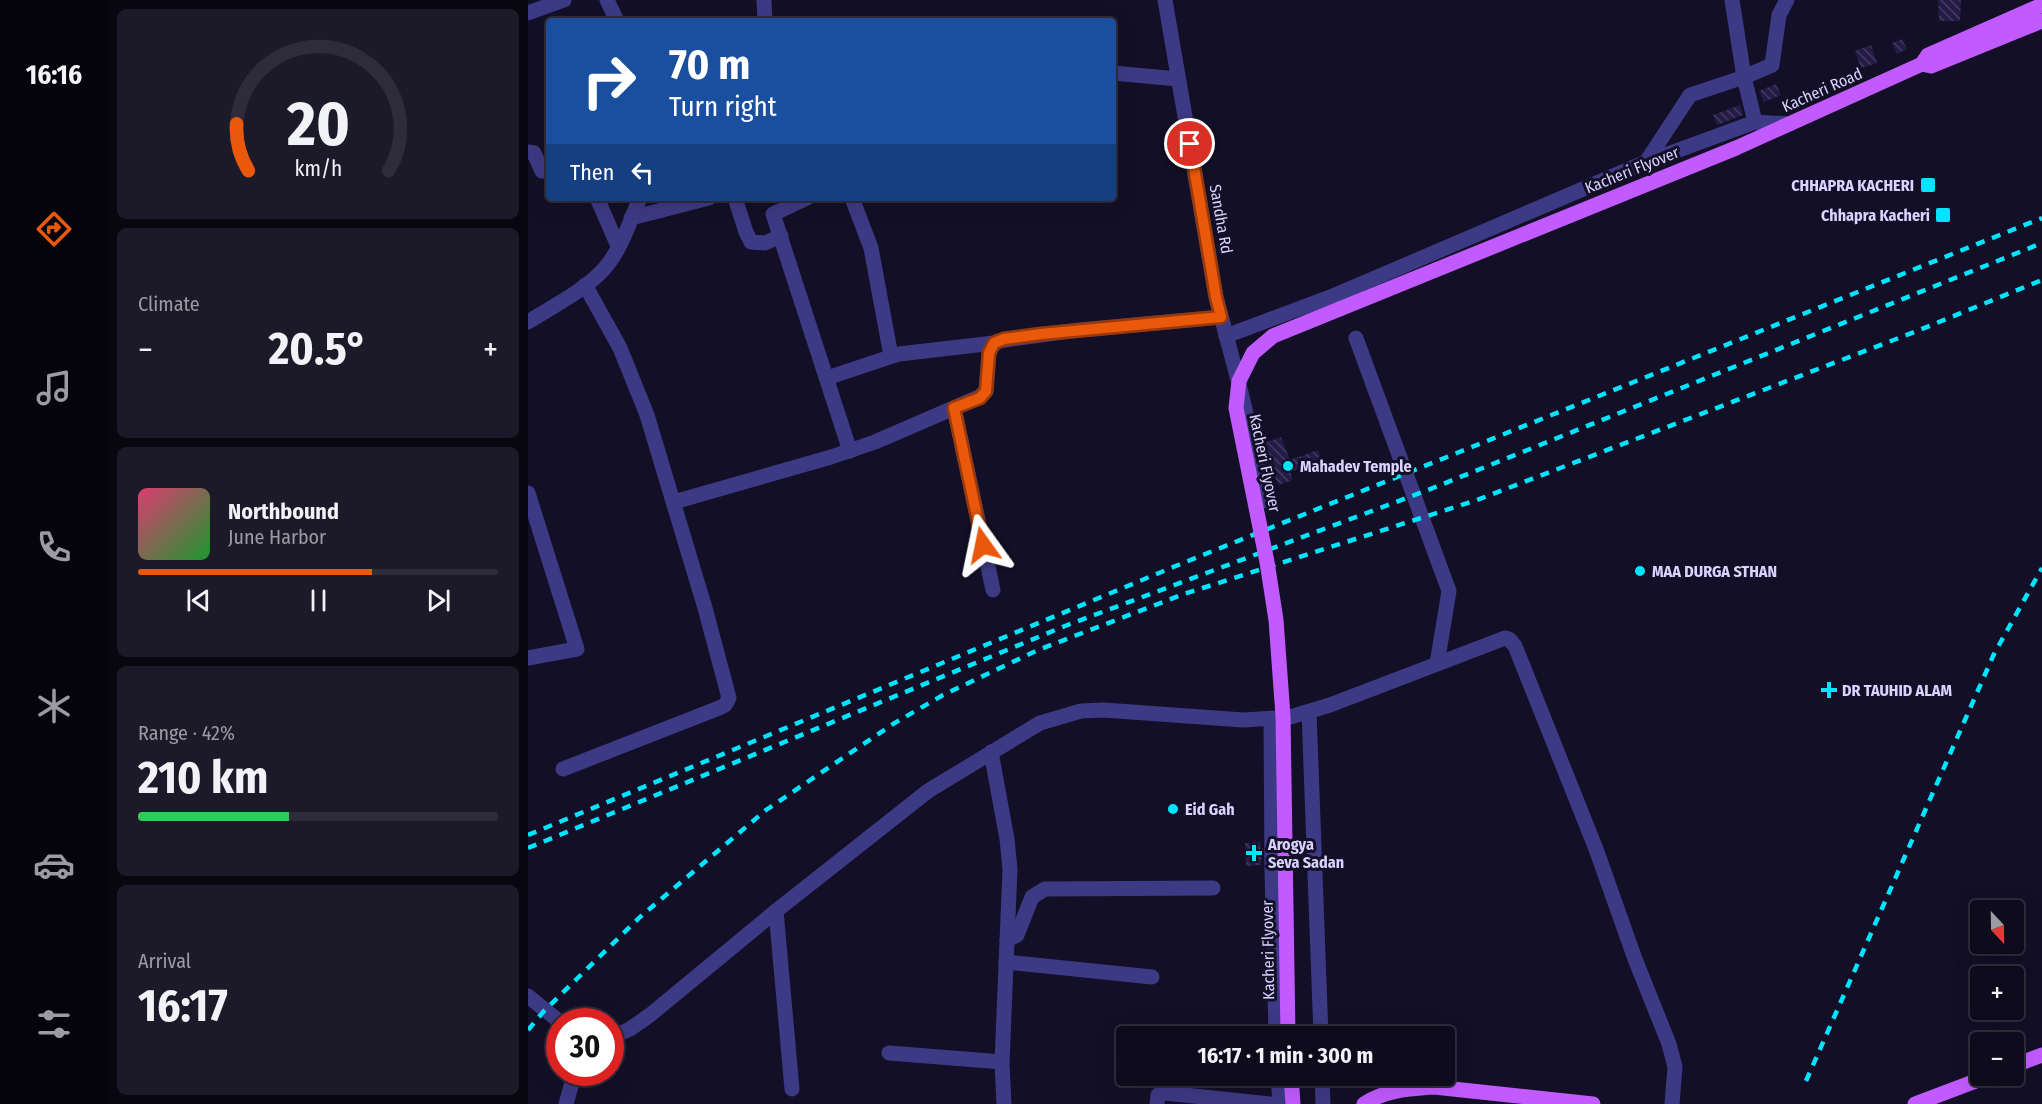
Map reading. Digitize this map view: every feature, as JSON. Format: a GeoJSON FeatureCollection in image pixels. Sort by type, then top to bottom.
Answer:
{"type":"FeatureCollection","features":[{"type":"Feature","properties":{"kind":"main road","name":"Kacheri Road"},"geometry":{"type":"LineString","coordinates":[[1736,148],[1922,64],[1928,55],[2042,5]]}},
{"type":"Feature","properties":{"kind":"main road","name":"Kacheri Road"},"geometry":{"type":"LineString","coordinates":[[1922,64],[1931,66],[2042,21]]}},
{"type":"Feature","properties":{"kind":"main road","name":"Kacheri Flyover"},"geometry":{"type":"LineString","coordinates":[[1288,1026],[1283,716],[1276,620],[1267,562],[1236,408],[1239,381],[1253,353],[1273,336],[1305,322],[1736,148]]}},
{"type":"Feature","properties":{"kind":"main road"},"geometry":{"type":"LineString","coordinates":[[2024,1062],[2042,1055]]}},
{"type":"Feature","properties":{"kind":"main road"},"geometry":{"type":"LineString","coordinates":[[1915,1104],[1970,1083]]}},
{"type":"Feature","properties":{"kind":"main road"},"geometry":{"type":"LineString","coordinates":[[1292,1086],[1293,1104]]}},
{"type":"Feature","properties":{"kind":"main road"},"geometry":{"type":"LineString","coordinates":[[1364,1104],[1384,1094],[1407,1089],[1434,1088],[1593,1104]]}},
{"type":"Feature","properties":{"kind":"street"},"geometry":{"type":"LineString","coordinates":[[528,13],[564,0]]}},
{"type":"Feature","properties":{"kind":"street"},"geometry":{"type":"LineString","coordinates":[[607,0],[616,18]]}},
{"type":"Feature","properties":{"kind":"street","name":"Sandha Rd"},"geometry":{"type":"LineString","coordinates":[[1165,0],[1216,297],[1267,501]]}},
{"type":"Feature","properties":{"kind":"street"},"geometry":{"type":"LineString","coordinates":[[1732,0],[1744,77],[1755,122]]}},
{"type":"Feature","properties":{"kind":"street"},"geometry":{"type":"LineString","coordinates":[[1646,162],[1690,95],[1772,65],[1779,15],[1787,0]]}},
{"type":"Feature","properties":{"kind":"street"},"geometry":{"type":"LineString","coordinates":[[764,1],[765,18]]}},
{"type":"Feature","properties":{"kind":"street"},"geometry":{"type":"LineString","coordinates":[[1116,73],[1178,79]]}},
{"type":"Feature","properties":{"kind":"street"},"geometry":{"type":"LineString","coordinates":[[1226,336],[1333,296],[1646,162],[1755,122],[1790,124]]}},
{"type":"Feature","properties":{"kind":"street"},"geometry":{"type":"LineString","coordinates":[[528,152],[534,153],[542,171],[546,170]]}},
{"type":"Feature","properties":{"kind":"street"},"geometry":{"type":"LineString","coordinates":[[598,201],[618,246]]}},
{"type":"Feature","properties":{"kind":"street"},"geometry":{"type":"LineString","coordinates":[[528,322],[585,285],[604,268],[618,246],[639,201]]}},
{"type":"Feature","properties":{"kind":"street"},"geometry":{"type":"LineString","coordinates":[[631,218],[697,201]]}},
{"type":"Feature","properties":{"kind":"street"},"geometry":{"type":"LineString","coordinates":[[736,201],[746,232],[752,242],[765,243],[781,236]]}},
{"type":"Feature","properties":{"kind":"street"},"geometry":{"type":"LineString","coordinates":[[801,201],[773,214],[849,451]]}},
{"type":"Feature","properties":{"kind":"street"},"geometry":{"type":"LineString","coordinates":[[853,201],[871,248],[891,356]]}},
{"type":"Feature","properties":{"kind":"street"},"geometry":{"type":"LineString","coordinates":[[563,769],[719,708],[728,702],[729,698],[648,415],[620,348],[585,285]]}},
{"type":"Feature","properties":{"kind":"street"},"geometry":{"type":"LineString","coordinates":[[827,378],[899,354],[994,343],[1004,339],[1047,334],[1221,317]]}},
{"type":"Feature","properties":{"kind":"street"},"geometry":{"type":"LineString","coordinates":[[1356,338],[1449,591],[1437,664]]}},
{"type":"Feature","properties":{"kind":"street"},"geometry":{"type":"LineString","coordinates":[[674,502],[849,451],[980,398],[986,391],[989,353],[994,343]]}},
{"type":"Feature","properties":{"kind":"street"},"geometry":{"type":"LineString","coordinates":[[954,408],[993,590]]}},
{"type":"Feature","properties":{"kind":"street"},"geometry":{"type":"LineString","coordinates":[[528,493],[577,649],[528,658]]}},
{"type":"Feature","properties":{"kind":"street"},"geometry":{"type":"LineString","coordinates":[[624,1032],[650,1015],[776,911],[928,791],[1040,723],[1081,711],[1104,710],[1243,720],[1290,717],[1309,712],[1505,638],[1515,646],[1596,849],[1635,959],[1669,1044],[1675,1067],[1672,1104]]}},
{"type":"Feature","properties":{"kind":"street"},"geometry":{"type":"LineString","coordinates":[[1309,712],[1321,1026]]}},
{"type":"Feature","properties":{"kind":"street"},"geometry":{"type":"LineString","coordinates":[[1271,719],[1275,1026]]}},
{"type":"Feature","properties":{"kind":"street"},"geometry":{"type":"LineString","coordinates":[[991,752],[1007,839],[1010,869],[1002,1062],[1004,1104]]}},
{"type":"Feature","properties":{"kind":"street"},"geometry":{"type":"LineString","coordinates":[[1006,940],[1017,934],[1032,897],[1045,889],[1213,888]]}},
{"type":"Feature","properties":{"kind":"street"},"geometry":{"type":"LineString","coordinates":[[776,911],[792,1089]]}},
{"type":"Feature","properties":{"kind":"street"},"geometry":{"type":"LineString","coordinates":[[1006,962],[1152,977]]}},
{"type":"Feature","properties":{"kind":"street"},"geometry":{"type":"LineString","coordinates":[[528,996],[546,1011]]}},
{"type":"Feature","properties":{"kind":"street"},"geometry":{"type":"LineString","coordinates":[[889,1053],[1002,1062]]}},
{"type":"Feature","properties":{"kind":"street"},"geometry":{"type":"LineString","coordinates":[[566,1104],[571,1086]]}},
{"type":"Feature","properties":{"kind":"street"},"geometry":{"type":"LineString","coordinates":[[1279,1086],[1280,1104]]}},
{"type":"Feature","properties":{"kind":"street"},"geometry":{"type":"LineString","coordinates":[[1322,1086],[1323,1104]]}},
{"type":"Feature","properties":{"kind":"street"},"geometry":{"type":"LineString","coordinates":[[1157,1104],[1158,1095],[1165,1093],[1269,1104]]}},
{"type":"Feature","properties":{"kind":"building"},"geometry":{"type":"Polygon","coordinates":[[[1938,0],[1961,0],[1960,21],[1939,21],[1938,0]]]}},
{"type":"Feature","properties":{"kind":"building"},"geometry":{"type":"Polygon","coordinates":[[[1902,39],[1907,49],[1897,54],[1892,43],[1902,39]]]}},
{"type":"Feature","properties":{"kind":"building"},"geometry":{"type":"Polygon","coordinates":[[[1871,45],[1877,63],[1861,68],[1855,51],[1871,45]]]}},
{"type":"Feature","properties":{"kind":"building"},"geometry":{"type":"Polygon","coordinates":[[[1776,84],[1781,95],[1764,102],[1759,91],[1776,84]]]}},
{"type":"Feature","properties":{"kind":"building"},"geometry":{"type":"Polygon","coordinates":[[[1740,105],[1743,115],[1717,125],[1713,115],[1740,105]]]}},
{"type":"Feature","properties":{"kind":"building","name":"Mahadev Temple"},"geometry":{"type":"Polygon","coordinates":[[[1281,437],[1290,460],[1318,450],[1322,461],[1290,472],[1293,480],[1278,485],[1263,443],[1281,437]]]}},
{"type":"Feature","properties":{"kind":"building"},"geometry":{"type":"Polygon","coordinates":[[[1261,842],[1261,865],[1246,866],[1245,843],[1261,842]]]}},
{"type":"Feature","properties":{"kind":"railway"},"geometry":{"type":"LineString","coordinates":[[528,835],[1183,563],[2042,218]]}},
{"type":"Feature","properties":{"kind":"railway"},"geometry":{"type":"LineString","coordinates":[[528,848],[1065,626],[1428,490],[2042,243]]}},
{"type":"Feature","properties":{"kind":"railway"},"geometry":{"type":"LineString","coordinates":[[528,1030],[544,1011],[640,917],[766,810],[893,724],[943,695],[1038,650],[1184,594],[1477,500],[1917,331],[2042,280]]}},
{"type":"Feature","properties":{"kind":"railway"},"geometry":{"type":"LineString","coordinates":[[1806,1081],[1994,654],[2042,568]]}},
{"type":"Feature","properties":{"kind":"place","name":"CHHAPRA KACHERI"},"geometry":{"type":"Point","coordinates":[1928,185]}},
{"type":"Feature","properties":{"kind":"place","name":"Chhapra Kacheri"},"geometry":{"type":"Point","coordinates":[1943,215]}},
{"type":"Feature","properties":{"kind":"place","name":"Mahadev Temple"},"geometry":{"type":"Point","coordinates":[1288,466]}},
{"type":"Feature","properties":{"kind":"place","name":"MAA DURGA STHAN"},"geometry":{"type":"Point","coordinates":[1640,571]}},
{"type":"Feature","properties":{"kind":"place","name":"DR TAUHID ALAM"},"geometry":{"type":"Point","coordinates":[1829,690]}},
{"type":"Feature","properties":{"kind":"place","name":"Eid Gah"},"geometry":{"type":"Point","coordinates":[1173,809]}},
{"type":"Feature","properties":{"kind":"place","name":"Arogya Seva Sadan"},"geometry":{"type":"Point","coordinates":[1254,853]}},
{"type":"Feature","properties":{"kind":"route"},"geometry":{"type":"LineString","coordinates":[[983,545],[954,408],[980,398],[986,391],[989,353],[994,343],[1004,339],[1041,334],[1221,317],[1190,144]]}}]}
